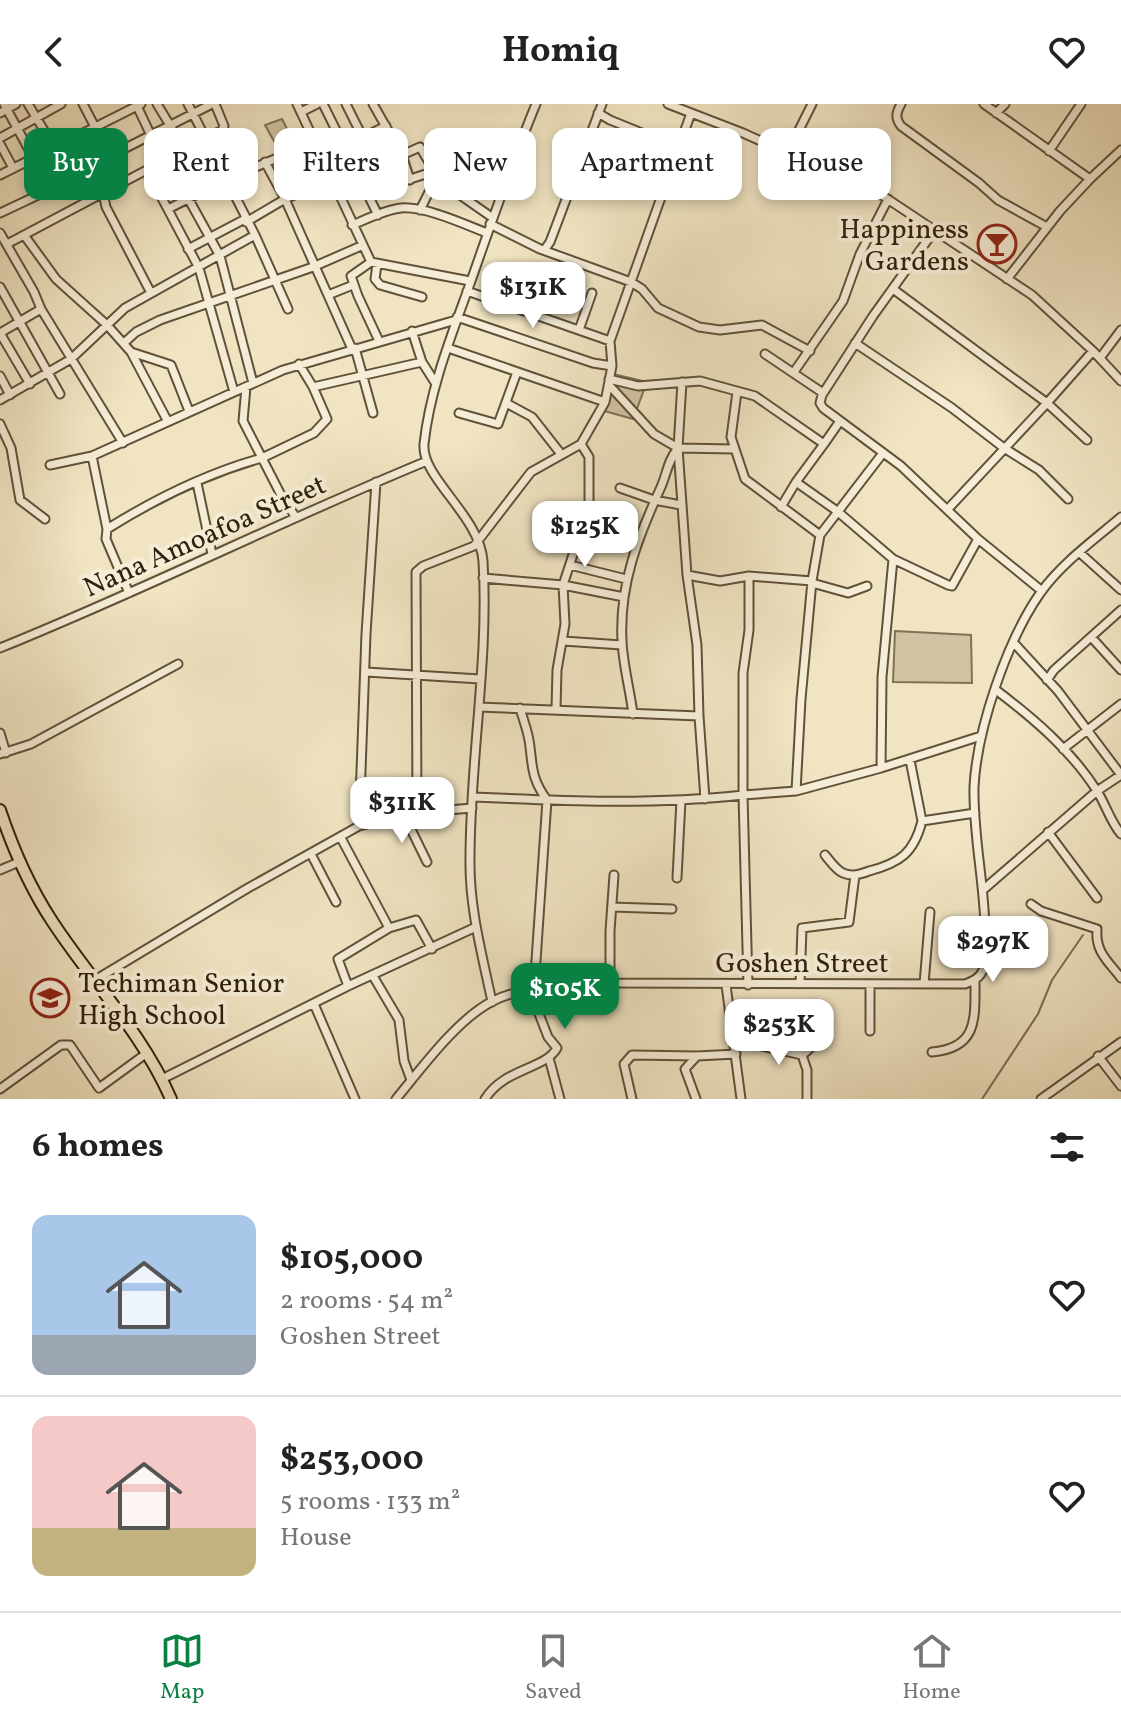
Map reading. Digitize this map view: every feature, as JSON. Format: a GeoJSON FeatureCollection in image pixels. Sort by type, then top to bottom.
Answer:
{"type":"FeatureCollection","features":[{"type":"Feature","properties":{"kind":"highway"},"geometry":{"type":"LineString","coordinates":[[0,810],[19,862],[48,915],[147,1053],[171,1099]]}},
{"type":"Feature","properties":{"kind":"street"},"geometry":{"type":"LineString","coordinates":[[16,104],[4,109],[24,140]]}},
{"type":"Feature","properties":{"kind":"street"},"geometry":{"type":"LineString","coordinates":[[28,104],[43,128]]}},
{"type":"Feature","properties":{"kind":"street"},"geometry":{"type":"LineString","coordinates":[[13,168],[0,141],[61,104]]}},
{"type":"Feature","properties":{"kind":"street"},"geometry":{"type":"LineString","coordinates":[[85,104],[97,123],[128,108]]}},
{"type":"Feature","properties":{"kind":"street"},"geometry":{"type":"LineString","coordinates":[[85,104],[96,126]]}},
{"type":"Feature","properties":{"kind":"street"},"geometry":{"type":"LineString","coordinates":[[157,104],[172,128]]}},
{"type":"Feature","properties":{"kind":"street"},"geometry":{"type":"LineString","coordinates":[[188,104],[199,128]]}},
{"type":"Feature","properties":{"kind":"street"},"geometry":{"type":"LineString","coordinates":[[164,128],[214,104],[224,128]]}},
{"type":"Feature","properties":{"kind":"street"},"geometry":{"type":"LineString","coordinates":[[308,128],[299,108],[317,104]]}},
{"type":"Feature","properties":{"kind":"street"},"geometry":{"type":"LineString","coordinates":[[323,104],[334,128]]}},
{"type":"Feature","properties":{"kind":"street"},"geometry":{"type":"LineString","coordinates":[[346,104],[358,128]]}},
{"type":"Feature","properties":{"kind":"street"},"geometry":{"type":"LineString","coordinates":[[373,104],[386,126],[382,128]]}},
{"type":"Feature","properties":{"kind":"street"},"geometry":{"type":"LineString","coordinates":[[492,1002],[476,927],[470,879],[483,578],[479,540],[427,461],[424,444],[436,384],[457,318],[536,104]]}},
{"type":"Feature","properties":{"kind":"street"},"geometry":{"type":"LineString","coordinates":[[592,128],[602,104]]}},
{"type":"Feature","properties":{"kind":"street"},"geometry":{"type":"LineString","coordinates":[[668,104],[758,140]]}},
{"type":"Feature","properties":{"kind":"street"},"geometry":{"type":"LineString","coordinates":[[800,128],[812,104]]}},
{"type":"Feature","properties":{"kind":"street"},"geometry":{"type":"LineString","coordinates":[[901,104],[896,112],[901,126],[979,183],[988,193],[1047,227]]}},
{"type":"Feature","properties":{"kind":"street"},"geometry":{"type":"LineString","coordinates":[[984,104],[1090,179]]}},
{"type":"Feature","properties":{"kind":"street"},"geometry":{"type":"LineString","coordinates":[[996,113],[1005,104]]}},
{"type":"Feature","properties":{"kind":"street"},"geometry":{"type":"LineString","coordinates":[[1049,151],[1081,104]]}},
{"type":"Feature","properties":{"kind":"street"},"geometry":{"type":"LineString","coordinates":[[92,128],[139,105],[149,128]]}},
{"type":"Feature","properties":{"kind":"street"},"geometry":{"type":"LineString","coordinates":[[598,113],[630,128]]}},
{"type":"Feature","properties":{"kind":"street"},"geometry":{"type":"LineString","coordinates":[[686,128],[691,113]]}},
{"type":"Feature","properties":{"kind":"street"},"geometry":{"type":"LineString","coordinates":[[408,152],[420,147],[424,154]]}},
{"type":"Feature","properties":{"kind":"street"},"geometry":{"type":"LineString","coordinates":[[1007,279],[1047,227],[1121,150]]}},
{"type":"Feature","properties":{"kind":"street"},"geometry":{"type":"LineString","coordinates":[[258,165],[274,158]]}},
{"type":"Feature","properties":{"kind":"street"},"geometry":{"type":"LineString","coordinates":[[0,175],[24,162]]}},
{"type":"Feature","properties":{"kind":"street"},"geometry":{"type":"LineString","coordinates":[[265,162],[274,179]]}},
{"type":"Feature","properties":{"kind":"street"},"geometry":{"type":"LineString","coordinates":[[408,174],[410,180],[424,177]]}},
{"type":"Feature","properties":{"kind":"street"},"geometry":{"type":"LineString","coordinates":[[0,213],[28,200]]}},
{"type":"Feature","properties":{"kind":"street"},"geometry":{"type":"LineString","coordinates":[[90,200],[24,235],[3,239],[41,309],[123,443]]}},
{"type":"Feature","properties":{"kind":"street"},"geometry":{"type":"LineString","coordinates":[[104,200],[151,293]]}},
{"type":"Feature","properties":{"kind":"street"},"geometry":{"type":"LineString","coordinates":[[163,200],[199,268],[234,392]]}},
{"type":"Feature","properties":{"kind":"street"},"geometry":{"type":"LineString","coordinates":[[168,209],[186,200]]}},
{"type":"Feature","properties":{"kind":"street"},"geometry":{"type":"LineString","coordinates":[[189,200],[220,256],[250,385],[243,421],[295,516]]}},
{"type":"Feature","properties":{"kind":"street"},"geometry":{"type":"LineString","coordinates":[[235,200],[255,235],[288,309]]}},
{"type":"Feature","properties":{"kind":"street"},"geometry":{"type":"LineString","coordinates":[[188,249],[283,200]]}},
{"type":"Feature","properties":{"kind":"street"},"geometry":{"type":"LineString","coordinates":[[285,200],[313,267],[354,349],[373,413]]}},
{"type":"Feature","properties":{"kind":"street"},"geometry":{"type":"LineString","coordinates":[[341,200],[361,246],[374,263],[375,279],[380,285],[422,297]]}},
{"type":"Feature","properties":{"kind":"street"},"geometry":{"type":"LineString","coordinates":[[370,200],[378,215]]}},
{"type":"Feature","properties":{"kind":"street"},"geometry":{"type":"LineString","coordinates":[[420,210],[424,200]]}},
{"type":"Feature","properties":{"kind":"street"},"geometry":{"type":"LineString","coordinates":[[463,200],[490,225]]}},
{"type":"Feature","properties":{"kind":"street"},"geometry":{"type":"LineString","coordinates":[[545,249],[565,200]]}},
{"type":"Feature","properties":{"kind":"street"},"geometry":{"type":"LineString","coordinates":[[417,812],[416,572],[423,566],[468,549],[479,540],[531,472],[581,444],[605,402],[612,366],[610,341],[660,200]]}},
{"type":"Feature","properties":{"kind":"street"},"geometry":{"type":"LineString","coordinates":[[794,372],[843,301],[860,254],[887,200]]}},
{"type":"Feature","properties":{"kind":"street"},"geometry":{"type":"LineString","coordinates":[[889,200],[1032,295],[1121,381]]}},
{"type":"Feature","properties":{"kind":"street"},"geometry":{"type":"LineString","coordinates":[[352,225],[405,207],[490,225],[540,249],[631,282],[642,289],[658,308],[699,327],[709,330],[762,325],[810,351]]}},
{"type":"Feature","properties":{"kind":"street"},"geometry":{"type":"LineString","coordinates":[[934,231],[855,343],[823,393],[820,403],[883,453],[978,539],[1042,591]]}},
{"type":"Feature","properties":{"kind":"street"},"geometry":{"type":"LineString","coordinates":[[24,235],[56,279],[107,325],[131,352],[167,420]]}},
{"type":"Feature","properties":{"kind":"street"},"geometry":{"type":"LineString","coordinates":[[0,400],[71,359],[125,308],[255,235]]}},
{"type":"Feature","properties":{"kind":"street"},"geometry":{"type":"LineString","coordinates":[[124,343],[136,332],[160,320],[229,298],[361,246]]}},
{"type":"Feature","properties":{"kind":"street"},"geometry":{"type":"LineString","coordinates":[[379,341],[351,276],[374,263],[470,281]]}},
{"type":"Feature","properties":{"kind":"street"},"geometry":{"type":"LineString","coordinates":[[328,295],[353,285]]}},
{"type":"Feature","properties":{"kind":"street"},"geometry":{"type":"LineString","coordinates":[[0,287],[60,394]]}},
{"type":"Feature","properties":{"kind":"street"},"geometry":{"type":"LineString","coordinates":[[893,289],[1047,403],[1087,440]]}},
{"type":"Feature","properties":{"kind":"street"},"geometry":{"type":"LineString","coordinates":[[467,291],[610,341]]}},
{"type":"Feature","properties":{"kind":"street"},"geometry":{"type":"LineString","coordinates":[[579,330],[592,293]]}},
{"type":"Feature","properties":{"kind":"street"},"geometry":{"type":"LineString","coordinates":[[30,384],[0,333],[41,309]]}},
{"type":"Feature","properties":{"kind":"street"},"geometry":{"type":"LineString","coordinates":[[50,465],[92,456],[167,420],[299,364],[457,318],[593,363],[612,366]]}},
{"type":"Feature","properties":{"kind":"street"},"geometry":{"type":"LineString","coordinates":[[1100,358],[1121,330]]}},
{"type":"Feature","properties":{"kind":"street"},"geometry":{"type":"LineString","coordinates":[[412,331],[422,362],[436,384]]}},
{"type":"Feature","properties":{"kind":"street"},"geometry":{"type":"LineString","coordinates":[[855,343],[1039,470],[1068,499]]}},
{"type":"Feature","properties":{"kind":"street"},"geometry":{"type":"LineString","coordinates":[[448,348],[605,402]]}},
{"type":"Feature","properties":{"kind":"street"},"geometry":{"type":"LineString","coordinates":[[948,509],[1093,351]]}},
{"type":"Feature","properties":{"kind":"street"},"geometry":{"type":"LineString","coordinates":[[131,352],[171,365],[189,411]]}},
{"type":"Feature","properties":{"kind":"street"},"geometry":{"type":"LineString","coordinates":[[765,354],[823,393]]}},
{"type":"Feature","properties":{"kind":"street"},"geometry":{"type":"LineString","coordinates":[[313,387],[422,362]]}},
{"type":"Feature","properties":{"kind":"street"},"geometry":{"type":"LineString","coordinates":[[107,529],[145,506],[314,433],[327,419],[299,364]]}},
{"type":"Feature","properties":{"kind":"street"},"geometry":{"type":"LineString","coordinates":[[459,413],[498,424],[517,372]]}},
{"type":"Feature","properties":{"kind":"street"},"geometry":{"type":"LineString","coordinates":[[0,376],[10,395]]}},
{"type":"Feature","properties":{"kind":"street"},"geometry":{"type":"LineString","coordinates":[[609,382],[638,386],[700,381],[755,396],[824,444]]}},
{"type":"Feature","properties":{"kind":"street"},"geometry":{"type":"LineString","coordinates":[[609,382],[654,434],[678,448],[734,449]]}},
{"type":"Feature","properties":{"kind":"street"},"geometry":{"type":"LineString","coordinates":[[682,382],[678,448],[681,505],[697,645],[705,799]]}},
{"type":"Feature","properties":{"kind":"street"},"geometry":{"type":"LineString","coordinates":[[737,392],[731,437],[745,479],[820,535]]}},
{"type":"Feature","properties":{"kind":"street"},"geometry":{"type":"LineString","coordinates":[[506,403],[532,417],[561,454]]}},
{"type":"Feature","properties":{"kind":"street"},"geometry":{"type":"LineString","coordinates":[[781,507],[840,421]]}},
{"type":"Feature","properties":{"kind":"street"},"geometry":{"type":"LineString","coordinates":[[0,424],[11,448],[20,500],[45,519]]}},
{"type":"Feature","properties":{"kind":"street"},"geometry":{"type":"LineString","coordinates":[[556,709],[556,684],[563,641],[563,585],[589,506],[589,457],[581,444]]}},
{"type":"Feature","properties":{"kind":"street"},"geometry":{"type":"LineString","coordinates":[[633,714],[622,645],[626,579],[632,555],[678,448]]}},
{"type":"Feature","properties":{"kind":"street"},"geometry":{"type":"LineString","coordinates":[[796,791],[801,699],[812,582],[820,535],[883,453]]}},
{"type":"Feature","properties":{"kind":"street"},"geometry":{"type":"LineString","coordinates":[[92,456],[107,529],[106,539],[129,593]]}},
{"type":"Feature","properties":{"kind":"street","name":"Nana Amoafoa Street"},"geometry":{"type":"LineString","coordinates":[[0,648],[129,593],[295,516],[427,461]]}},
{"type":"Feature","properties":{"kind":"street"},"geometry":{"type":"LineString","coordinates":[[359,826],[376,482]]}},
{"type":"Feature","properties":{"kind":"street"},"geometry":{"type":"LineString","coordinates":[[796,482],[837,511],[893,559],[952,586],[978,539]]}},
{"type":"Feature","properties":{"kind":"street"},"geometry":{"type":"LineString","coordinates":[[197,483],[212,554]]}},
{"type":"Feature","properties":{"kind":"street"},"geometry":{"type":"LineString","coordinates":[[620,488],[654,500],[681,505]]}},
{"type":"Feature","properties":{"kind":"street"},"geometry":{"type":"LineString","coordinates":[[932,1052],[951,1050],[965,1040],[975,1009],[975,980],[983,972],[986,958],[984,889],[975,813],[976,762],[996,690],[1013,642],[1042,591],[1121,517]]}},
{"type":"Feature","properties":{"kind":"street"},"geometry":{"type":"LineString","coordinates":[[1080,553],[1121,590]]}},
{"type":"Feature","properties":{"kind":"street"},"geometry":{"type":"LineString","coordinates":[[881,768],[882,677],[893,559]]}},
{"type":"Feature","properties":{"kind":"street"},"geometry":{"type":"LineString","coordinates":[[570,565],[626,579]]}},
{"type":"Feature","properties":{"kind":"street"},"geometry":{"type":"LineString","coordinates":[[687,575],[720,581],[749,576],[812,582],[848,593],[867,586]]}},
{"type":"Feature","properties":{"kind":"street"},"geometry":{"type":"LineString","coordinates":[[748,985],[743,673],[749,630],[749,576]]}},
{"type":"Feature","properties":{"kind":"street"},"geometry":{"type":"LineString","coordinates":[[483,578],[563,585],[624,597]]}},
{"type":"Feature","properties":{"kind":"street"},"geometry":{"type":"LineString","coordinates":[[1047,680],[1121,610]]}},
{"type":"Feature","properties":{"kind":"street"},"geometry":{"type":"LineString","coordinates":[[1092,638],[1121,670]]}},
{"type":"Feature","properties":{"kind":"street"},"geometry":{"type":"LineString","coordinates":[[563,641],[622,645]]}},
{"type":"Feature","properties":{"kind":"street"},"geometry":{"type":"LineString","coordinates":[[984,889],[1097,791],[1121,775],[1088,730],[1013,642]]}},
{"type":"Feature","properties":{"kind":"street"},"geometry":{"type":"LineString","coordinates":[[0,733],[3,753],[31,744],[178,664]]}},
{"type":"Feature","properties":{"kind":"street"},"geometry":{"type":"LineString","coordinates":[[366,672],[480,679]]}},
{"type":"Feature","properties":{"kind":"street"},"geometry":{"type":"LineString","coordinates":[[996,690],[1063,749],[1097,791],[1121,834]]}},
{"type":"Feature","properties":{"kind":"street"},"geometry":{"type":"LineString","coordinates":[[1063,749],[1121,704]]}},
{"type":"Feature","properties":{"kind":"street"},"geometry":{"type":"LineString","coordinates":[[479,707],[699,716]]}},
{"type":"Feature","properties":{"kind":"street"},"geometry":{"type":"LineString","coordinates":[[485,1099],[495,1086],[509,1076],[549,1058],[557,1048],[548,1037],[534,1001],[547,800],[530,767],[528,737],[520,708]]}},
{"type":"Feature","properties":{"kind":"street"},"geometry":{"type":"LineString","coordinates":[[473,797],[681,800],[796,791],[910,760],[981,736]]}},
{"type":"Feature","properties":{"kind":"street"},"geometry":{"type":"LineString","coordinates":[[825,855],[839,870],[855,875],[898,861],[917,840],[922,821],[910,760]]}},
{"type":"Feature","properties":{"kind":"street"},"geometry":{"type":"LineString","coordinates":[[677,878],[681,800]]}},
{"type":"Feature","properties":{"kind":"street"},"geometry":{"type":"LineString","coordinates":[[95,980],[359,826],[417,812],[472,808]]}},
{"type":"Feature","properties":{"kind":"street"},"geometry":{"type":"LineString","coordinates":[[922,821],[975,813]]}},
{"type":"Feature","properties":{"kind":"street"},"geometry":{"type":"LineString","coordinates":[[404,815],[427,862]]}},
{"type":"Feature","properties":{"kind":"street"},"geometry":{"type":"LineString","coordinates":[[1048,832],[1097,898]]}},
{"type":"Feature","properties":{"kind":"street"},"geometry":{"type":"LineString","coordinates":[[341,838],[389,928]]}},
{"type":"Feature","properties":{"kind":"street"},"geometry":{"type":"LineString","coordinates":[[311,854],[336,902]]}},
{"type":"Feature","properties":{"kind":"street"},"geometry":{"type":"LineString","coordinates":[[0,870],[19,862]]}},
{"type":"Feature","properties":{"kind":"street"},"geometry":{"type":"LineString","coordinates":[[610,983],[614,875]]}},
{"type":"Feature","properties":{"kind":"street"},"geometry":{"type":"LineString","coordinates":[[800,984],[802,928],[849,922],[855,875]]}},
{"type":"Feature","properties":{"kind":"street"},"geometry":{"type":"LineString","coordinates":[[1031,904],[1041,911],[1097,929],[1096,943],[1121,978]]}},
{"type":"Feature","properties":{"kind":"street"},"geometry":{"type":"LineString","coordinates":[[612,907],[672,909]]}},
{"type":"Feature","properties":{"kind":"street"},"geometry":{"type":"LineString","coordinates":[[924,984],[930,912]]}},
{"type":"Feature","properties":{"kind":"street"},"geometry":{"type":"LineString","coordinates":[[348,986],[338,959],[389,928],[416,920],[432,949]]}},
{"type":"Feature","properties":{"kind":"street"},"geometry":{"type":"LineString","coordinates":[[162,1079],[348,986],[476,927]]}},
{"type":"Feature","properties":{"kind":"street"},"geometry":{"type":"LineString","coordinates":[[373,976],[399,1020],[404,1061],[411,1080]]}},
{"type":"Feature","properties":{"kind":"street","name":"Goshen Street"},"geometry":{"type":"LineString","coordinates":[[396,1099],[457,1029],[492,1002],[534,990],[569,983],[965,984],[975,980]]}},
{"type":"Feature","properties":{"kind":"street"},"geometry":{"type":"LineString","coordinates":[[870,984],[870,1031]]}},
{"type":"Feature","properties":{"kind":"street"},"geometry":{"type":"LineString","coordinates":[[726,985],[741,1099]]}},
{"type":"Feature","properties":{"kind":"street"},"geometry":{"type":"LineString","coordinates":[[314,1004],[355,1099]]}},
{"type":"Feature","properties":{"kind":"street"},"geometry":{"type":"LineString","coordinates":[[632,1099],[624,1064],[632,1055],[697,1056],[757,1045],[802,1055],[815,1046],[818,1039],[816,1020]]}},
{"type":"Feature","properties":{"kind":"street"},"geometry":{"type":"LineString","coordinates":[[1041,1099],[1121,1042]]}},
{"type":"Feature","properties":{"kind":"street"},"geometry":{"type":"LineString","coordinates":[[0,1089],[61,1045],[70,1045],[99,1088],[147,1053]]}},
{"type":"Feature","properties":{"kind":"street"},"geometry":{"type":"LineString","coordinates":[[802,1055],[807,1070],[807,1099]]}},
{"type":"Feature","properties":{"kind":"street"},"geometry":{"type":"LineString","coordinates":[[696,1099],[685,1069],[697,1056]]}},
{"type":"Feature","properties":{"kind":"street"},"geometry":{"type":"LineString","coordinates":[[1098,1056],[1121,1086]]}},
{"type":"Feature","properties":{"kind":"street"},"geometry":{"type":"LineString","coordinates":[[549,1058],[560,1099]]}},
{"type":"Feature","properties":{"kind":"shaded area"},"geometry":{"type":"Polygon","coordinates":[[[282,119],[286,128],[274,128],[274,141],[265,125],[282,119]]]}},
{"type":"Feature","properties":{"kind":"shaded area"},"geometry":{"type":"Polygon","coordinates":[[[613,374],[647,382],[633,419],[601,410],[613,374]]]}},
{"type":"Feature","properties":{"kind":"shaded area"},"geometry":{"type":"Polygon","coordinates":[[[895,631],[971,635],[972,683],[893,682],[895,631]]]}},
{"type":"Feature","properties":{"kind":"waterway"},"geometry":{"type":"LineString","coordinates":[[982,1099],[1038,1014],[1052,980],[1083,935]]}},
{"type":"Feature","properties":{"kind":"place","name":"Happiness Gardens"},"geometry":{"type":"Point","coordinates":[997,244]}},
{"type":"Feature","properties":{"kind":"place","name":"Techiman Senior High School"},"geometry":{"type":"Point","coordinates":[50,998]}}]}
